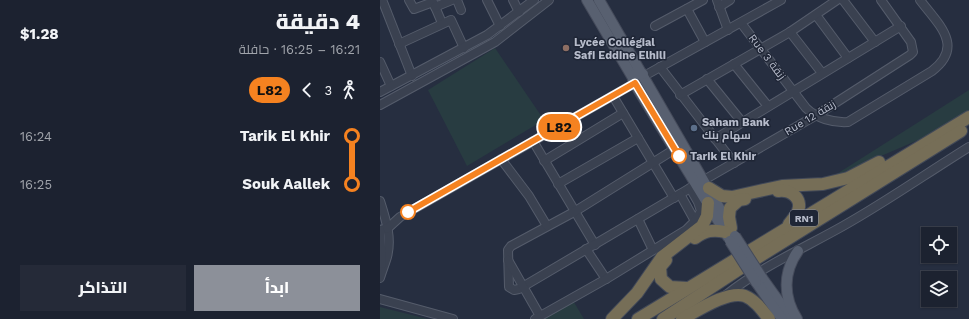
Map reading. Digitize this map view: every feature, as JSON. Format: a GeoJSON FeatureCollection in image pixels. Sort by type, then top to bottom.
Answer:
{"type":"FeatureCollection","features":[{"type":"Feature","properties":{"kind":"highway","name":"RN1"},"geometry":{"type":"LineString","coordinates":[[662,319],[963,125],[969,117]]}},
{"type":"Feature","properties":{"kind":"highway"},"geometry":{"type":"LineString","coordinates":[[700,185],[722,196],[732,197],[782,186],[832,183],[848,178],[963,125]]}},
{"type":"Feature","properties":{"kind":"highway","name":"RN1"},"geometry":{"type":"LineString","coordinates":[[638,319],[687,288],[784,231],[893,162],[963,125]]}},
{"type":"Feature","properties":{"kind":"highway"},"geometry":{"type":"LineString","coordinates":[[687,288],[670,287],[665,284],[660,273],[663,262],[701,234],[712,230],[730,234],[729,212],[732,204],[739,200],[785,190],[791,192],[799,203],[799,210],[784,231]]}},
{"type":"Feature","properties":{"kind":"highway"},"geometry":{"type":"LineString","coordinates":[[612,319],[637,293],[662,257],[702,226],[707,216],[711,201]]}},
{"type":"Feature","properties":{"kind":"highway"},"geometry":{"type":"LineString","coordinates":[[682,319],[721,299],[736,295],[746,296],[754,301],[769,319]]}},
{"type":"Feature","properties":{"kind":"main road"},"geometry":{"type":"LineString","coordinates":[[587,0],[640,79],[700,185]]}},
{"type":"Feature","properties":{"kind":"main road"},"geometry":{"type":"LineString","coordinates":[[603,1],[675,149],[711,201],[782,319]]}},
{"type":"Feature","properties":{"kind":"main road"},"geometry":{"type":"LineString","coordinates":[[797,319],[788,303],[786,282],[788,269],[798,251]]}},
{"type":"Feature","properties":{"kind":"main road"},"geometry":{"type":"LineString","coordinates":[[759,280],[791,319]]}},
{"type":"Feature","properties":{"kind":"street"},"geometry":{"type":"LineString","coordinates":[[409,0],[414,9],[431,2],[435,7],[442,23]]}},
{"type":"Feature","properties":{"kind":"street"},"geometry":{"type":"LineString","coordinates":[[435,7],[452,0]]}},
{"type":"Feature","properties":{"kind":"street"},"geometry":{"type":"LineString","coordinates":[[457,0],[461,10]]}},
{"type":"Feature","properties":{"kind":"street"},"geometry":{"type":"LineString","coordinates":[[488,0],[500,26]]}},
{"type":"Feature","properties":{"kind":"street"},"geometry":{"type":"LineString","coordinates":[[513,0],[519,12]]}},
{"type":"Feature","properties":{"kind":"street"},"geometry":{"type":"LineString","coordinates":[[380,92],[464,48],[500,26],[534,0]]}},
{"type":"Feature","properties":{"kind":"street"},"geometry":{"type":"LineString","coordinates":[[380,105],[495,42],[549,0]]}},
{"type":"Feature","properties":{"kind":"street"},"geometry":{"type":"LineString","coordinates":[[655,26],[703,0]]}},
{"type":"Feature","properties":{"kind":"street"},"geometry":{"type":"LineString","coordinates":[[728,30],[718,3],[730,0]]}},
{"type":"Feature","properties":{"kind":"street"},"geometry":{"type":"LineString","coordinates":[[383,226],[613,96],[660,67],[781,0]]}},
{"type":"Feature","properties":{"kind":"street"},"geometry":{"type":"LineString","coordinates":[[680,95],[762,49],[837,0]]}},
{"type":"Feature","properties":{"kind":"street"},"geometry":{"type":"LineString","coordinates":[[843,0],[875,42]]}},
{"type":"Feature","properties":{"kind":"street"},"geometry":{"type":"LineString","coordinates":[[715,139],[767,106],[901,26],[881,0]]}},
{"type":"Feature","properties":{"kind":"street"},"geometry":{"type":"LineString","coordinates":[[815,116],[841,122],[848,122],[932,71],[943,61],[948,48],[948,38],[920,0]]}},
{"type":"Feature","properties":{"kind":"street"},"geometry":{"type":"LineString","coordinates":[[384,2],[412,76]]}},
{"type":"Feature","properties":{"kind":"street"},"geometry":{"type":"LineString","coordinates":[[687,9],[705,42]]}},
{"type":"Feature","properties":{"kind":"street"},"geometry":{"type":"LineString","coordinates":[[816,15],[848,58]]}},
{"type":"Feature","properties":{"kind":"street"},"geometry":{"type":"LineString","coordinates":[[399,44],[448,20],[453,21],[464,48]]}},
{"type":"Feature","properties":{"kind":"street","name":"Rue 3 زنقة"},"geometry":{"type":"LineString","coordinates":[[741,23],[806,108],[815,116]]}},
{"type":"Feature","properties":{"kind":"street","name":"Rue 12 زنقة"},"geometry":{"type":"LineString","coordinates":[[524,286],[677,196],[700,185],[734,163],[815,116],[907,58],[913,52],[911,42],[901,26]]}},
{"type":"Feature","properties":{"kind":"street"},"geometry":{"type":"LineString","coordinates":[[790,32],[822,73]]}},
{"type":"Feature","properties":{"kind":"street"},"geometry":{"type":"LineString","coordinates":[[380,62],[390,86]]}},
{"type":"Feature","properties":{"kind":"street"},"geometry":{"type":"LineString","coordinates":[[734,64],[767,106]]}},
{"type":"Feature","properties":{"kind":"street"},"geometry":{"type":"LineString","coordinates":[[660,67],[680,95],[734,163]]}},
{"type":"Feature","properties":{"kind":"street"},"geometry":{"type":"LineString","coordinates":[[707,79],[742,122]]}},
{"type":"Feature","properties":{"kind":"street"},"geometry":{"type":"LineString","coordinates":[[613,96],[653,162],[695,221]]}},
{"type":"Feature","properties":{"kind":"street"},"geometry":{"type":"LineString","coordinates":[[544,161],[623,113]]}},
{"type":"Feature","properties":{"kind":"street"},"geometry":{"type":"LineString","coordinates":[[558,184],[638,138]]}},
{"type":"Feature","properties":{"kind":"street"},"geometry":{"type":"LineString","coordinates":[[533,141],[574,212],[595,244]]}},
{"type":"Feature","properties":{"kind":"street"},"geometry":{"type":"LineString","coordinates":[[693,319],[741,284],[861,216],[969,147]]}},
{"type":"Feature","properties":{"kind":"street"},"geometry":{"type":"LineString","coordinates":[[524,286],[514,290],[509,287],[508,250],[511,246],[574,212],[675,149]]}},
{"type":"Feature","properties":{"kind":"street"},"geometry":{"type":"LineString","coordinates":[[502,159],[529,196],[547,226]]}},
{"type":"Feature","properties":{"kind":"street"},"geometry":{"type":"LineString","coordinates":[[508,260],[524,286],[537,318],[606,279],[686,230],[695,221],[701,209],[700,185]]}},
{"type":"Feature","properties":{"kind":"street"},"geometry":{"type":"LineString","coordinates":[[380,201],[383,226],[382,269],[380,278]]}},
{"type":"Feature","properties":{"kind":"street"},"geometry":{"type":"LineString","coordinates":[[638,219],[653,250]]}},
{"type":"Feature","properties":{"kind":"street"},"geometry":{"type":"LineString","coordinates":[[586,249],[606,279]]}},
{"type":"Feature","properties":{"kind":"street"},"geometry":{"type":"LineString","coordinates":[[380,299],[453,319]]}},
{"type":"Feature","properties":{"kind":"green space"},"geometry":{"type":"Polygon","coordinates":[[[495,48],[544,120],[467,166],[428,90],[495,48]]]}},
{"type":"Feature","properties":{"kind":"green space"},"geometry":{"type":"Polygon","coordinates":[[[969,90],[969,111],[923,138],[832,177],[969,90]]]}},
{"type":"Feature","properties":{"kind":"green space"},"geometry":{"type":"Polygon","coordinates":[[[572,299],[584,319],[539,319],[572,299]]]}},
{"type":"Feature","properties":{"kind":"green space"},"geometry":{"type":"Polygon","coordinates":[[[380,307],[428,319],[380,319],[380,307]]]}},
{"type":"Feature","properties":{"kind":"bus line","name":"L82"},"geometry":{"type":"LineString","coordinates":[[408,212],[635,83],[679,156]]}},
{"type":"Feature","properties":{"kind":"place","name":"Lycée Collégial Safi Eddine Elhili"},"geometry":{"type":"Point","coordinates":[566,48]}},
{"type":"Feature","properties":{"kind":"place","name":"Saham Bank سهام بنك"},"geometry":{"type":"Point","coordinates":[694,128]}},
{"type":"Feature","properties":{"kind":"place","name":"Tarik El Khir"},"geometry":{"type":"Point","coordinates":[679,156]}}]}
